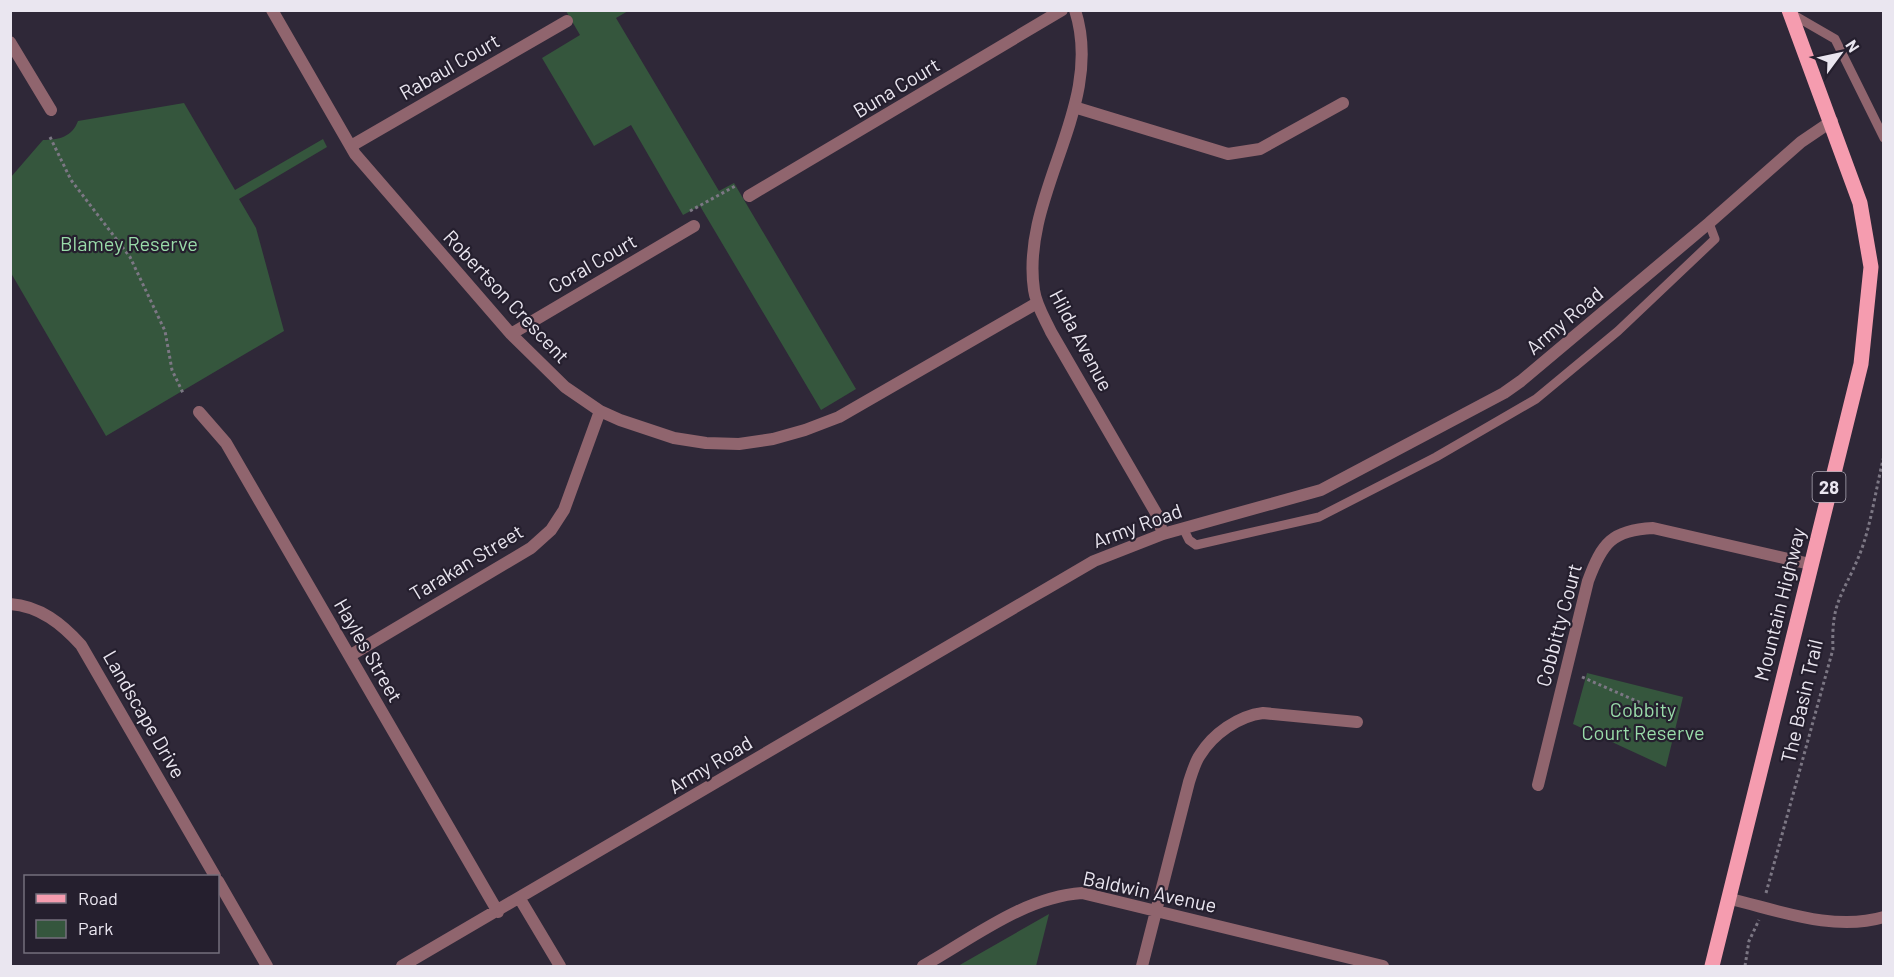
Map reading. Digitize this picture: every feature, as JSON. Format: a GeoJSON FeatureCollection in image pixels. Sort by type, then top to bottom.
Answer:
{"type":"FeatureCollection","features":[{"type":"Feature","properties":{"kind":"main road","name":"Mountain Highway"},"geometry":{"type":"LineString","coordinates":[[1712,966],[1861,364],[1871,267],[1860,203],[1832,121],[1790,12]]}},
{"type":"Feature","properties":{"kind":"street","name":"Robertson Crescent"},"geometry":{"type":"LineString","coordinates":[[272,10],[351,146],[396,204],[511,334],[565,387],[600,411],[674,438],[739,444],[773,439],[806,430],[839,417],[1037,303]]}},
{"type":"Feature","properties":{"kind":"street","name":"Buna Court"},"geometry":{"type":"LineString","coordinates":[[749,196],[1062,10]]}},
{"type":"Feature","properties":{"kind":"street","name":"Hilda Avenue"},"geometry":{"type":"LineString","coordinates":[[1075,10],[1083,48],[1080,84],[1034,247],[1034,289],[1037,303],[1156,513],[1163,534]]}},
{"type":"Feature","properties":{"kind":"street","name":"Rabaul Court"},"geometry":{"type":"LineString","coordinates":[[351,146],[567,21]]}},
{"type":"Feature","properties":{"kind":"street"},"geometry":{"type":"LineString","coordinates":[[10,42],[51,110]]}},
{"type":"Feature","properties":{"kind":"street"},"geometry":{"type":"LineString","coordinates":[[1074,107],[1228,154],[1260,149],[1343,103]]}},
{"type":"Feature","properties":{"kind":"street","name":"Army Road"},"geometry":{"type":"LineString","coordinates":[[402,966],[498,912],[1094,561],[1163,534],[1321,490],[1504,393],[1709,224],[1801,142],[1832,121]]}},
{"type":"Feature","properties":{"kind":"street","name":"Coral Court"},"geometry":{"type":"LineString","coordinates":[[511,334],[694,226]]}},
{"type":"Feature","properties":{"kind":"street","name":"Tarakan Street"},"geometry":{"type":"LineString","coordinates":[[351,655],[531,548],[551,530],[564,510],[600,411]]}},
{"type":"Feature","properties":{"kind":"street","name":"Hayles Street"},"geometry":{"type":"LineString","coordinates":[[200,412],[226,443],[498,912]]}},
{"type":"Feature","properties":{"kind":"street","name":"Cobbitty Court"},"geometry":{"type":"LineString","coordinates":[[1538,785],[1588,581],[1597,556],[1611,538],[1632,529],[1653,528],[1810,564]]}},
{"type":"Feature","properties":{"kind":"street","name":"Landscape Drive"},"geometry":{"type":"LineString","coordinates":[[10,604],[34,609],[54,618],[81,645],[214,875]]}},
{"type":"Feature","properties":{"kind":"street"},"geometry":{"type":"LineString","coordinates":[[1142,966],[1189,782],[1199,755],[1220,734],[1239,720],[1263,713],[1357,722]]}},
{"type":"Feature","properties":{"kind":"street"},"geometry":{"type":"LineString","coordinates":[[219,883],[267,966]]}},
{"type":"Feature","properties":{"kind":"street","name":"Baldwin Avenue"},"geometry":{"type":"LineString","coordinates":[[923,966],[1034,903],[1058,894],[1082,892],[1383,966]]}},
{"type":"Feature","properties":{"kind":"street"},"geometry":{"type":"LineString","coordinates":[[520,898],[560,966]]}},
{"type":"Feature","properties":{"kind":"street"},"geometry":{"type":"LineString","coordinates":[[1730,899],[1804,917],[1837,922],[1884,916]]}},
{"type":"Feature","properties":{"kind":"lane"},"geometry":{"type":"LineString","coordinates":[[1790,12],[1835,39],[1884,138]]}},
{"type":"Feature","properties":{"kind":"lane"},"geometry":{"type":"LineString","coordinates":[[1183,528],[1189,540],[1196,545],[1301,523],[1319,517],[1436,457],[1536,399],[1618,331],[1715,239],[1709,224]]}},
{"type":"Feature","properties":{"kind":"path"},"geometry":{"type":"LineString","coordinates":[[50,137],[71,180],[130,257],[165,331],[172,369],[183,393]]}},
{"type":"Feature","properties":{"kind":"path"},"geometry":{"type":"LineString","coordinates":[[684,215],[737,185]]}},
{"type":"Feature","properties":{"kind":"path","name":"The Basin Trail"},"geometry":{"type":"LineString","coordinates":[[1769,885],[1833,649],[1832,622],[1837,602],[1859,555],[1884,456]]}},
{"type":"Feature","properties":{"kind":"path"},"geometry":{"type":"LineString","coordinates":[[1582,677],[1641,703]]}},
{"type":"Feature","properties":{"kind":"path"},"geometry":{"type":"LineString","coordinates":[[1745,966],[1749,940],[1756,929]]}},
{"type":"Feature","properties":{"kind":"green space"},"geometry":{"type":"Polygon","coordinates":[[[566,11],[628,11],[616,18],[719,191],[734,183],[856,389],[821,410],[700,206],[683,215],[631,125],[594,146],[542,58],[580,35],[566,11]]]}},
{"type":"Feature","properties":{"kind":"green space","name":"Blamey Reserve"},"geometry":{"type":"Polygon","coordinates":[[[184,103],[235,190],[323,139],[327,147],[239,199],[256,228],[284,331],[106,436],[11,273],[11,177],[43,140],[69,134],[78,121],[184,103]]]}},
{"type":"Feature","properties":{"kind":"green space","name":"Cobbity Court Reserve"},"geometry":{"type":"Polygon","coordinates":[[[1587,673],[1683,697],[1666,767],[1573,724],[1587,673]]]}},
{"type":"Feature","properties":{"kind":"green space"},"geometry":{"type":"Polygon","coordinates":[[[1049,914],[1036,966],[958,966],[1049,914]]]}}]}
